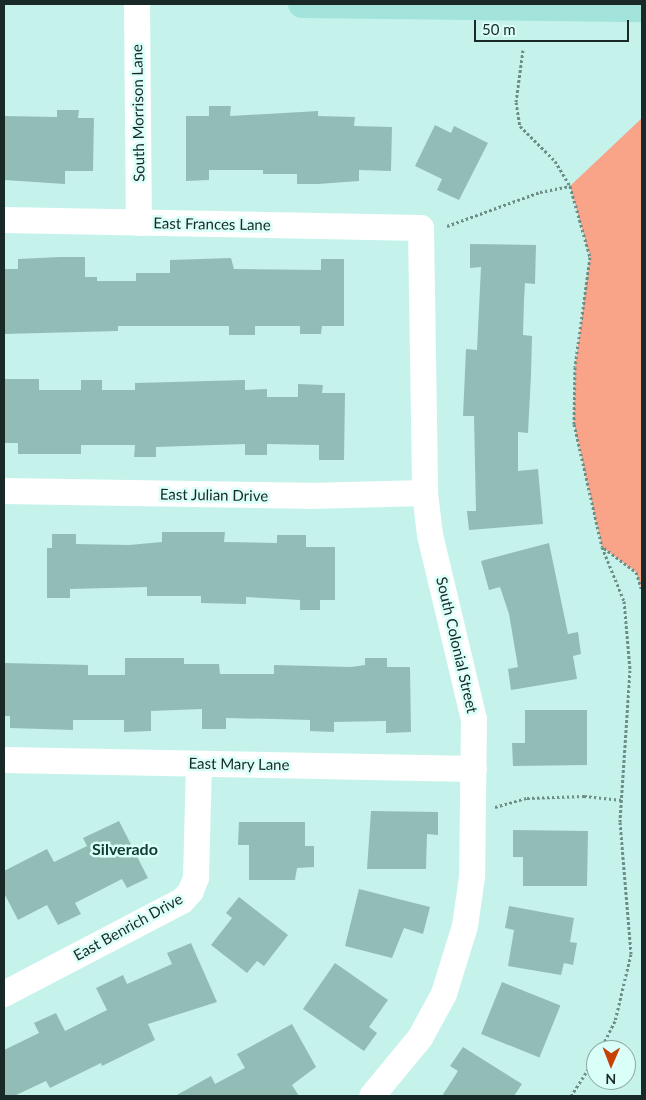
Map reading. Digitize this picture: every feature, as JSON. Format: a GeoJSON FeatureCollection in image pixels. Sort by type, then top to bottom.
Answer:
{"type":"FeatureCollection","features":[{"type":"Feature","properties":{"kind":"main road"},"geometry":{"type":"LineString","coordinates":[[302,4],[642,8]]}},
{"type":"Feature","properties":{"kind":"street","name":"South Morrison Lane"},"geometry":{"type":"LineString","coordinates":[[137,4],[138,223]]}},
{"type":"Feature","properties":{"kind":"street","name":"East Frances Lane"},"geometry":{"type":"LineString","coordinates":[[4,220],[421,228]]}},
{"type":"Feature","properties":{"kind":"street","name":"South Colonial Street"},"geometry":{"type":"LineString","coordinates":[[372,1096],[420,1038],[444,994],[465,926],[472,877],[474,719],[467,674],[430,535],[425,493],[421,228]]}},
{"type":"Feature","properties":{"kind":"street","name":"East Julian Drive"},"geometry":{"type":"LineString","coordinates":[[4,491],[309,496],[425,493]]}},
{"type":"Feature","properties":{"kind":"street","name":"East Mary Lane"},"geometry":{"type":"LineString","coordinates":[[4,760],[474,769]]}},
{"type":"Feature","properties":{"kind":"street","name":"East Benrich Drive"},"geometry":{"type":"LineString","coordinates":[[4,994],[182,901],[191,891],[196,878],[200,764]]}},
{"type":"Feature","properties":{"kind":"path"},"geometry":{"type":"LineString","coordinates":[[523,50],[516,102],[520,126],[556,161],[570,186],[590,257],[575,367],[574,424],[602,547],[624,601],[630,670],[620,822],[631,954],[615,1021],[605,1040]]}},
{"type":"Feature","properties":{"kind":"path"},"geometry":{"type":"LineString","coordinates":[[447,226],[570,186]]}},
{"type":"Feature","properties":{"kind":"path"},"geometry":{"type":"LineString","coordinates":[[602,547],[636,572],[642,590]]}},
{"type":"Feature","properties":{"kind":"path"},"geometry":{"type":"LineString","coordinates":[[492,808],[527,798],[584,796],[622,800]]}},
{"type":"Feature","properties":{"kind":"path"},"geometry":{"type":"LineString","coordinates":[[571,1096],[586,1073]]}},
{"type":"Feature","properties":{"kind":"shaded area"},"geometry":{"type":"Polygon","coordinates":[[[642,118],[642,590],[636,572],[602,547],[574,424],[575,367],[590,257],[570,186],[642,118]]]}},
{"type":"Feature","properties":{"kind":"building"},"geometry":{"type":"Polygon","coordinates":[[[209,106],[231,106],[230,116],[318,111],[318,116],[355,117],[354,126],[392,127],[391,171],[359,170],[359,181],[297,184],[297,174],[263,174],[263,170],[209,170],[209,180],[186,181],[186,116],[209,116],[209,106]]]}},
{"type":"Feature","properties":{"kind":"building"},"geometry":{"type":"Polygon","coordinates":[[[57,110],[79,110],[78,118],[94,118],[93,171],[65,171],[65,184],[4,180],[4,116],[57,117],[57,110]]]}},
{"type":"Feature","properties":{"kind":"building"},"geometry":{"type":"Polygon","coordinates":[[[435,125],[451,133],[454,126],[488,143],[459,200],[437,190],[442,179],[415,166],[435,125]]]}},
{"type":"Feature","properties":{"kind":"building"},"geometry":{"type":"Polygon","coordinates":[[[470,244],[536,245],[535,284],[525,283],[523,335],[532,336],[531,375],[528,433],[518,432],[518,471],[538,469],[543,524],[469,530],[467,511],[476,511],[474,416],[463,416],[466,349],[477,350],[481,267],[470,268],[470,244]]]}},
{"type":"Feature","properties":{"kind":"building"},"geometry":{"type":"Polygon","coordinates":[[[85,257],[85,277],[97,277],[97,281],[136,281],[136,273],[170,273],[170,260],[231,258],[234,269],[321,270],[321,259],[344,259],[344,326],[322,326],[321,334],[300,334],[300,326],[255,326],[255,335],[229,335],[229,326],[118,326],[118,331],[4,334],[4,269],[18,269],[18,259],[85,257]]]}},
{"type":"Feature","properties":{"kind":"building"},"geometry":{"type":"Polygon","coordinates":[[[4,379],[39,379],[39,390],[81,390],[81,380],[102,380],[102,390],[135,390],[135,383],[245,380],[245,390],[267,389],[267,397],[298,397],[298,384],[323,385],[322,393],[345,393],[344,460],[319,460],[319,445],[267,444],[267,455],[245,455],[245,444],[156,447],[156,457],[134,457],[135,445],[81,445],[81,454],[18,454],[18,443],[4,443],[4,379]]]}},
{"type":"Feature","properties":{"kind":"building"},"geometry":{"type":"Polygon","coordinates":[[[162,532],[225,532],[224,542],[277,543],[277,535],[306,535],[306,547],[335,547],[335,600],[320,600],[320,610],[300,610],[300,600],[246,597],[246,604],[201,603],[201,596],[147,596],[147,587],[70,589],[70,598],[47,598],[47,548],[52,548],[52,534],[76,534],[76,544],[129,545],[162,542],[162,532]]]}},
{"type":"Feature","properties":{"kind":"building"},"geometry":{"type":"Polygon","coordinates":[[[549,543],[568,634],[578,632],[581,654],[573,656],[577,679],[511,690],[508,669],[518,667],[509,614],[500,587],[489,590],[481,561],[549,543]]]}},
{"type":"Feature","properties":{"kind":"building"},"geometry":{"type":"Polygon","coordinates":[[[125,658],[184,658],[184,664],[219,664],[220,674],[274,674],[274,665],[351,667],[365,665],[365,658],[387,658],[387,667],[410,667],[411,732],[386,733],[386,721],[334,722],[334,732],[310,731],[310,720],[226,718],[226,729],[202,729],[202,709],[151,711],[151,731],[124,732],[124,720],[73,720],[73,730],[10,728],[10,716],[4,716],[4,663],[88,665],[88,675],[125,675],[125,658]]]}},
{"type":"Feature","properties":{"kind":"building"},"geometry":{"type":"Polygon","coordinates":[[[525,710],[587,710],[587,765],[513,766],[512,743],[525,743],[525,710]]]}},
{"type":"Feature","properties":{"kind":"building"},"geometry":{"type":"Polygon","coordinates":[[[371,811],[438,812],[438,835],[427,834],[426,869],[367,869],[371,811]]]}},
{"type":"Feature","properties":{"kind":"building"},"geometry":{"type":"Polygon","coordinates":[[[119,821],[148,878],[127,888],[122,879],[75,903],[81,914],[58,925],[47,905],[18,920],[4,893],[4,871],[47,849],[54,862],[87,846],[83,838],[119,821]]]}},
{"type":"Feature","properties":{"kind":"building"},"geometry":{"type":"Polygon","coordinates":[[[239,822],[305,822],[305,846],[314,846],[314,867],[297,868],[295,880],[249,880],[249,845],[238,845],[239,822]]]}},
{"type":"Feature","properties":{"kind":"building"},"geometry":{"type":"Polygon","coordinates":[[[513,830],[588,831],[587,886],[523,886],[523,857],[513,857],[513,830]]]}},
{"type":"Feature","properties":{"kind":"building"},"geometry":{"type":"Polygon","coordinates":[[[359,889],[430,907],[423,934],[404,928],[392,958],[345,946],[359,889]]]}},
{"type":"Feature","properties":{"kind":"building"},"geometry":{"type":"Polygon","coordinates":[[[239,897],[288,935],[264,966],[257,961],[247,973],[211,945],[232,918],[226,913],[239,897]]]}},
{"type":"Feature","properties":{"kind":"building"},"geometry":{"type":"Polygon","coordinates":[[[509,906],[574,918],[570,942],[577,943],[573,965],[564,963],[561,975],[508,966],[514,930],[505,928],[509,906]]]}},
{"type":"Feature","properties":{"kind":"building"},"geometry":{"type":"Polygon","coordinates":[[[191,943],[217,1002],[148,1024],[155,1040],[102,1066],[101,1063],[50,1088],[46,1081],[14,1096],[4,1096],[4,1050],[39,1033],[34,1023],[56,1013],[65,1031],[107,1010],[96,988],[123,975],[127,984],[172,964],[167,953],[191,943]]]}},
{"type":"Feature","properties":{"kind":"building"},"geometry":{"type":"Polygon","coordinates":[[[335,963],[388,1000],[369,1027],[377,1033],[364,1051],[303,1009],[335,963]]]}},
{"type":"Feature","properties":{"kind":"building"},"geometry":{"type":"Polygon","coordinates":[[[502,982],[560,1006],[539,1058],[481,1034],[502,982]]]}},
{"type":"Feature","properties":{"kind":"building"},"geometry":{"type":"Polygon","coordinates":[[[292,1024],[316,1067],[292,1085],[299,1096],[175,1096],[211,1076],[215,1084],[245,1068],[237,1054],[292,1024]]]}},
{"type":"Feature","properties":{"kind":"building"},"geometry":{"type":"Polygon","coordinates":[[[463,1047],[522,1084],[514,1096],[442,1096],[458,1071],[450,1066],[463,1047]]]}},
{"type":"Feature","properties":{"kind":"district","name":"Silverado"},"geometry":{"type":"Point","coordinates":[125,849]}}]}
